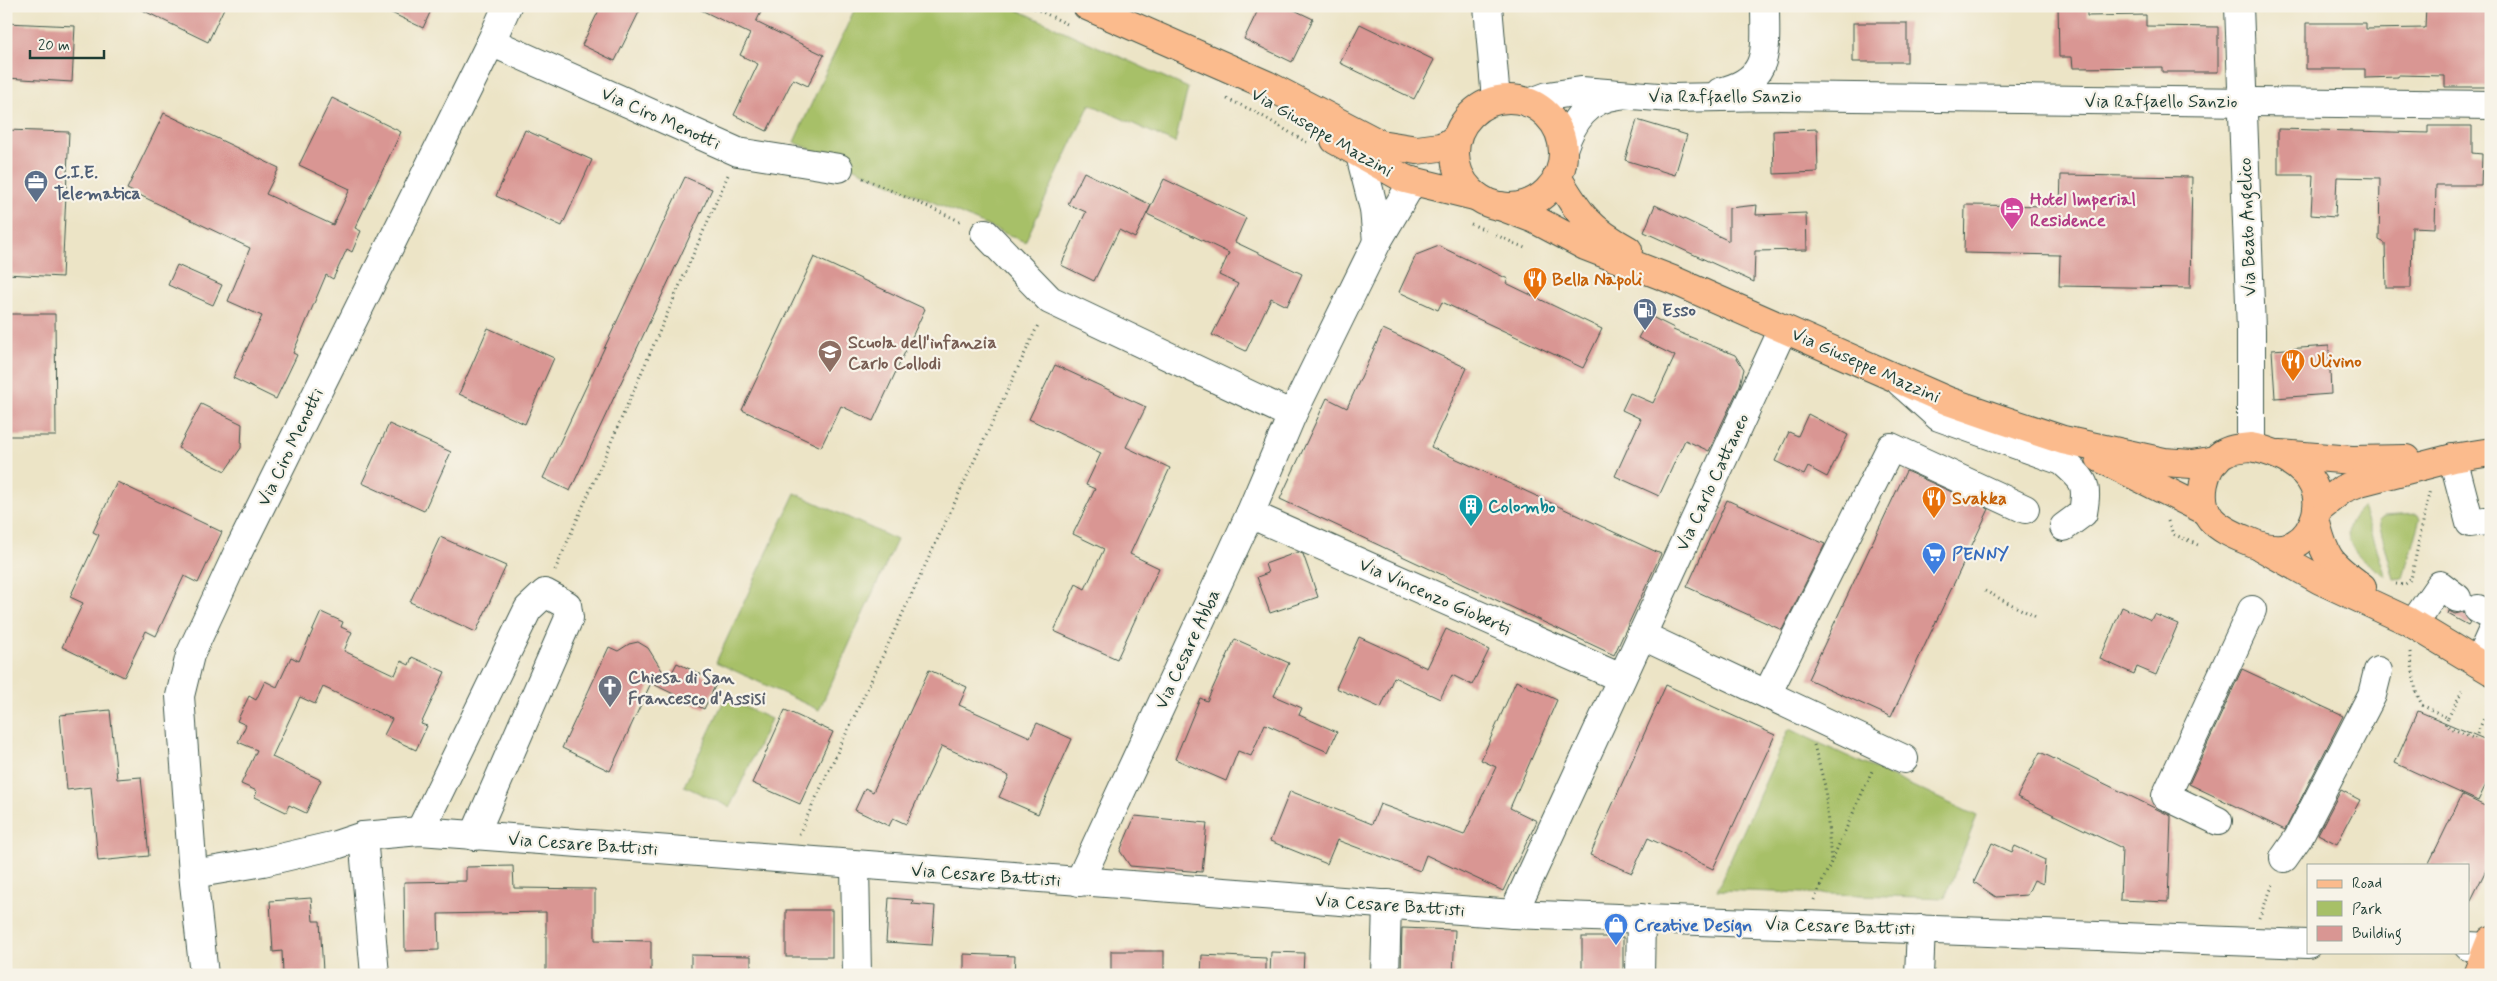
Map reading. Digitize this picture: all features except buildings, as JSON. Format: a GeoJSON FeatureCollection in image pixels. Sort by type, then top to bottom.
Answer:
{"type":"FeatureCollection","features":[{"type":"Feature","properties":{"kind":"main road","name":"Via Giuseppe Mazzini"},"geometry":{"type":"LineString","coordinates":[[1079,16],[1174,46],[1267,85],[1380,144],[1404,150],[1426,149],[1448,144],[1457,137]]}},
{"type":"Feature","properties":{"kind":"main road","name":"Via Giuseppe Mazzini"},"geometry":{"type":"LineString","coordinates":[[1174,46],[1360,155],[1413,181],[1489,201],[1534,219],[1585,246],[1673,280],[1948,401],[2063,440],[2164,462],[2192,464],[2216,460]]}},
{"type":"Feature","properties":{"kind":"main road"},"geometry":{"type":"LineString","coordinates":[[1513,99],[1529,103],[1540,108],[1552,121],[1560,136],[1563,149],[1562,162],[1557,177],[1548,190],[1533,200],[1515,206],[1489,201],[1464,182],[1457,167],[1455,151],[1457,137],[1464,123],[1474,111],[1496,100],[1513,99]]}},
{"type":"Feature","properties":{"kind":"main road","name":"Via Giuseppe Mazzini"},"geometry":{"type":"LineString","coordinates":[[1557,177],[1579,214],[1592,226],[1602,234],[1645,259],[1673,280]]}},
{"type":"Feature","properties":{"kind":"main road","name":"Via Giuseppe Mazzini"},"geometry":{"type":"LineString","coordinates":[[2063,440],[2206,511]]}},
{"type":"Feature","properties":{"kind":"main road"},"geometry":{"type":"LineString","coordinates":[[2453,458],[2352,460],[2237,448],[2223,453],[2216,460],[2208,473],[2202,499],[2206,511],[2222,528],[2320,580],[2409,631],[2484,667]]}},
{"type":"Feature","properties":{"kind":"main road"},"geometry":{"type":"LineString","coordinates":[[2263,450],[2307,474],[2312,480],[2316,488],[2321,543],[2332,565],[2409,631]]}},
{"type":"Feature","properties":{"kind":"main road"},"geometry":{"type":"LineString","coordinates":[[2257,546],[2277,548],[2296,544],[2310,530],[2317,513],[2344,489],[2360,482],[2453,458],[2491,452]]}},
{"type":"Feature","properties":{"kind":"main road"},"geometry":{"type":"LineString","coordinates":[[2477,975],[2482,944]]}},
{"type":"Feature","properties":{"kind":"street","name":"Via Ciro Menotti"},"geometry":{"type":"LineString","coordinates":[[204,975],[193,874],[180,696],[190,655],[237,554],[491,42],[507,6]]}},
{"type":"Feature","properties":{"kind":"street"},"geometry":{"type":"LineString","coordinates":[[1488,6],[1496,100]]}},
{"type":"Feature","properties":{"kind":"street"},"geometry":{"type":"LineString","coordinates":[[1704,96],[1744,85],[1757,72],[1765,53],[1765,6]]}},
{"type":"Feature","properties":{"kind":"street","name":"Via Beato Angelico"},"geometry":{"type":"LineString","coordinates":[[2239,6],[2251,338],[2263,450]]}},
{"type":"Feature","properties":{"kind":"street","name":"Via Ciro Menotti"},"geometry":{"type":"LineString","coordinates":[[491,42],[738,152],[839,168]]}},
{"type":"Feature","properties":{"kind":"street","name":"Via Raffaello Sanzio"},"geometry":{"type":"LineString","coordinates":[[1765,53],[1778,72],[1778,76],[1789,84],[1830,97]]}},
{"type":"Feature","properties":{"kind":"street","name":"Via Raffaello Sanzio"},"geometry":{"type":"LineString","coordinates":[[1529,103],[1548,96],[1581,90],[1620,95],[1671,98],[1704,96],[1830,97],[2491,105]]}},
{"type":"Feature","properties":{"kind":"street","name":"Via Raffaello Sanzio"},"geometry":{"type":"LineString","coordinates":[[1563,149],[1573,123],[1585,109],[1606,97],[1620,95]]}},
{"type":"Feature","properties":{"kind":"street"},"geometry":{"type":"LineString","coordinates":[[1360,155],[1374,208],[1377,242]]}},
{"type":"Feature","properties":{"kind":"street","name":"Via Cesare Abba"},"geometry":{"type":"LineString","coordinates":[[1079,882],[1250,514],[1292,414],[1377,242],[1413,181]]}},
{"type":"Feature","properties":{"kind":"street"},"geometry":{"type":"LineString","coordinates":[[986,232],[1050,300],[1292,414]]}},
{"type":"Feature","properties":{"kind":"street","name":"Via Carlo Cattaneo"},"geometry":{"type":"LineString","coordinates":[[1513,914],[1783,329]]}},
{"type":"Feature","properties":{"kind":"street"},"geometry":{"type":"LineString","coordinates":[[1896,378],[1939,417],[2062,461],[2078,475],[2087,492],[2083,513],[2064,527]]}},
{"type":"Feature","properties":{"kind":"street"},"geometry":{"type":"LineString","coordinates":[[1768,694],[1890,447],[2025,509]]}},
{"type":"Feature","properties":{"kind":"street"},"geometry":{"type":"LineString","coordinates":[[2453,458],[2470,523],[2485,521]]}},
{"type":"Feature","properties":{"kind":"street","name":"Via Vincenzo Gioberti"},"geometry":{"type":"LineString","coordinates":[[1250,514],[1621,678]]}},
{"type":"Feature","properties":{"kind":"street"},"geometry":{"type":"LineString","coordinates":[[2409,631],[2440,585],[2475,607]]}},
{"type":"Feature","properties":{"kind":"street"},"geometry":{"type":"LineString","coordinates":[[420,831],[528,609],[545,593],[568,605],[569,618],[474,836]]}},
{"type":"Feature","properties":{"kind":"street"},"geometry":{"type":"LineString","coordinates":[[2218,821],[2166,796],[2252,610]]}},
{"type":"Feature","properties":{"kind":"street"},"geometry":{"type":"LineString","coordinates":[[2484,667],[2491,634]]}},
{"type":"Feature","properties":{"kind":"street"},"geometry":{"type":"LineString","coordinates":[[1641,635],[1893,754]]}},
{"type":"Feature","properties":{"kind":"street"},"geometry":{"type":"LineString","coordinates":[[2284,858],[2298,838],[2372,695],[2378,671]]}},
{"type":"Feature","properties":{"kind":"street","name":"Via Cesare Battisti"},"geometry":{"type":"LineString","coordinates":[[193,874],[272,860],[363,836],[420,831],[787,859],[855,866],[1513,914],[2307,944]]}},
{"type":"Feature","properties":{"kind":"street"},"geometry":{"type":"LineString","coordinates":[[363,836],[375,975]]}},
{"type":"Feature","properties":{"kind":"street"},"geometry":{"type":"LineString","coordinates":[[855,866],[857,975]]}},
{"type":"Feature","properties":{"kind":"street"},"geometry":{"type":"LineString","coordinates":[[1384,975],[1387,904]]}},
{"type":"Feature","properties":{"kind":"street"},"geometry":{"type":"LineString","coordinates":[[1640,975],[1641,918]]}},
{"type":"Feature","properties":{"kind":"street"},"geometry":{"type":"LineString","coordinates":[[1919,975],[1921,929]]}},
{"type":"Feature","properties":{"kind":"path"},"geometry":{"type":"LineString","coordinates":[[1030,6],[1079,16]]}},
{"type":"Feature","properties":{"kind":"path"},"geometry":{"type":"LineString","coordinates":[[1219,95],[1254,111],[1314,148]]}},
{"type":"Feature","properties":{"kind":"path"},"geometry":{"type":"LineString","coordinates":[[545,593],[738,152]]}},
{"type":"Feature","properties":{"kind":"path"},"geometry":{"type":"LineString","coordinates":[[839,168],[986,232]]}},
{"type":"Feature","properties":{"kind":"path"},"geometry":{"type":"LineString","coordinates":[[787,859],[1050,300]]}},
{"type":"Feature","properties":{"kind":"path"},"geometry":{"type":"LineString","coordinates":[[2396,584],[2404,585],[2411,579],[2430,487],[2421,489]]}},
{"type":"Feature","properties":{"kind":"path"},"geometry":{"type":"LineString","coordinates":[[1985,591],[2038,618]]}},
{"type":"Feature","properties":{"kind":"path"},"geometry":{"type":"LineString","coordinates":[[2409,631],[2416,692],[2422,705],[2448,718]]}},
{"type":"Feature","properties":{"kind":"path"},"geometry":{"type":"LineString","coordinates":[[2462,691],[2445,725],[2475,739],[2484,718]]}},
{"type":"Feature","properties":{"kind":"path"},"geometry":{"type":"LineString","coordinates":[[1806,713],[1825,786],[1831,862]]}},
{"type":"Feature","properties":{"kind":"path"},"geometry":{"type":"LineString","coordinates":[[1803,926],[1831,862],[1893,754]]}},
{"type":"Feature","properties":{"kind":"path"},"geometry":{"type":"LineString","coordinates":[[2256,943],[2252,932],[2284,858]]}},
{"type":"Feature","properties":{"kind":"green space"},"geometry":{"type":"Polygon","coordinates":[[[856,6],[1009,6],[1188,88],[1175,143],[1090,104],[1025,242],[794,142],[856,6]]]}},
{"type":"Feature","properties":{"kind":"green space"},"geometry":{"type":"Polygon","coordinates":[[[795,493],[897,540],[819,710],[716,662],[795,493]]]}},
{"type":"Feature","properties":{"kind":"green space"},"geometry":{"type":"Polygon","coordinates":[[[2363,507],[2386,576],[2358,555],[2349,538],[2349,528],[2353,518],[2363,507]]]}},
{"type":"Feature","properties":{"kind":"green space"},"geometry":{"type":"Polygon","coordinates":[[[2417,514],[2420,518],[2403,578],[2394,579],[2378,520],[2384,516],[2417,514]]]}},
{"type":"Feature","properties":{"kind":"green space"},"geometry":{"type":"Polygon","coordinates":[[[725,698],[771,719],[730,807],[684,786],[725,698]]]}},
{"type":"Feature","properties":{"kind":"green space"},"geometry":{"type":"Polygon","coordinates":[[[1789,729],[1977,816],[1945,898],[1717,890],[1789,729]]]}},
{"type":"Feature","properties":{"kind":"place","name":"C.I.E. Telematica"},"geometry":{"type":"Point","coordinates":[36,203]}},
{"type":"Feature","properties":{"kind":"place","name":"Hotel Imperial Residence"},"geometry":{"type":"Point","coordinates":[2012,230]}},
{"type":"Feature","properties":{"kind":"place","name":"Bella Napoli"},"geometry":{"type":"Point","coordinates":[1535,300]}},
{"type":"Feature","properties":{"kind":"place","name":"Esso"},"geometry":{"type":"Point","coordinates":[1645,331]}},
{"type":"Feature","properties":{"kind":"place","name":"Scuola dell'infanzia Carlo Collodi"},"geometry":{"type":"Point","coordinates":[830,373]}},
{"type":"Feature","properties":{"kind":"place","name":"Ulivino"},"geometry":{"type":"Point","coordinates":[2293,382]}},
{"type":"Feature","properties":{"kind":"place","name":"Svakka"},"geometry":{"type":"Point","coordinates":[1934,519]}},
{"type":"Feature","properties":{"kind":"place","name":"Colombo"},"geometry":{"type":"Point","coordinates":[1471,527]}},
{"type":"Feature","properties":{"kind":"place","name":"PENNY"},"geometry":{"type":"Point","coordinates":[1934,575]}},
{"type":"Feature","properties":{"kind":"place","name":"Chiesa di San Francesco d'Assisi"},"geometry":{"type":"Point","coordinates":[610,708]}},
{"type":"Feature","properties":{"kind":"place","name":"Creative Design"},"geometry":{"type":"Point","coordinates":[1616,946]}}]}
